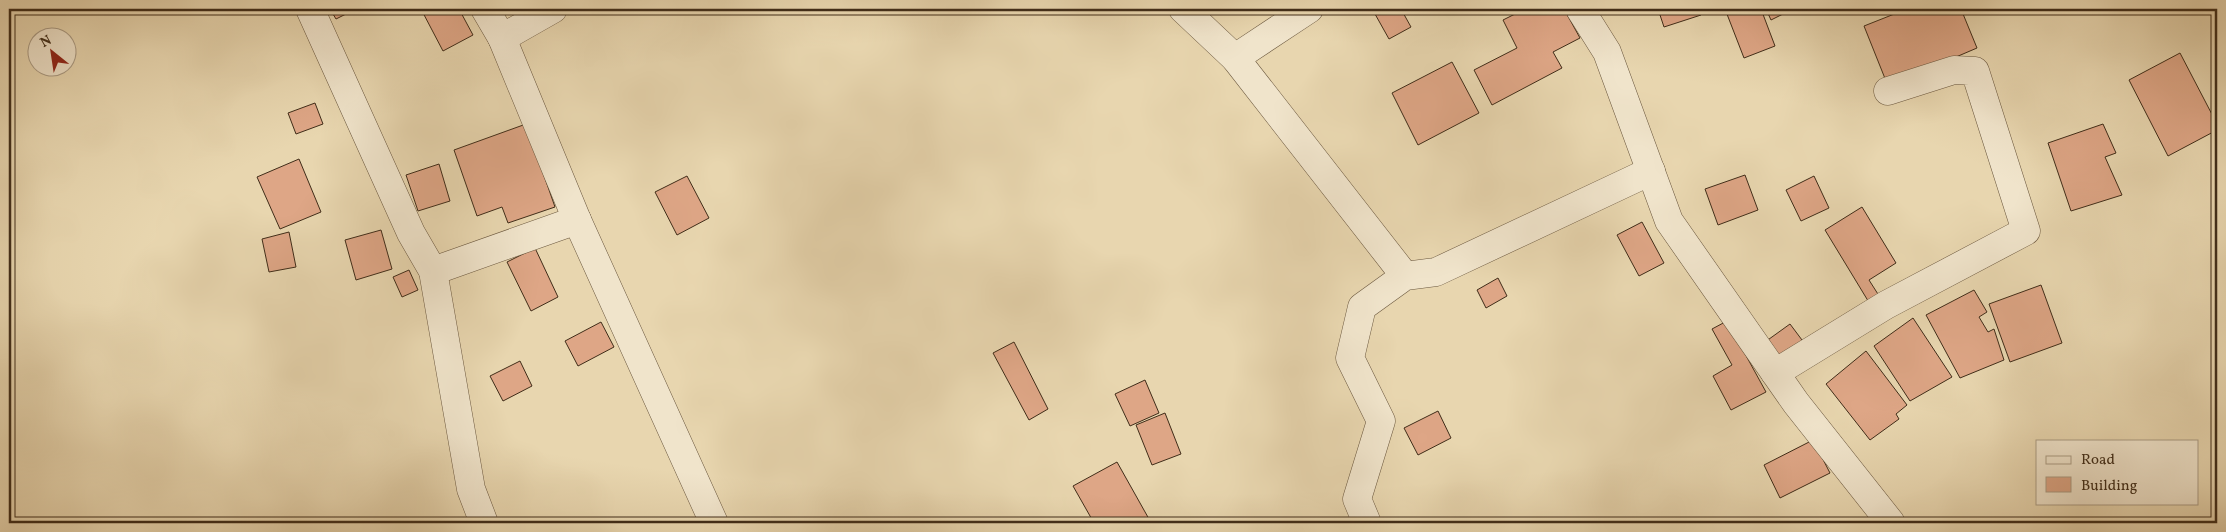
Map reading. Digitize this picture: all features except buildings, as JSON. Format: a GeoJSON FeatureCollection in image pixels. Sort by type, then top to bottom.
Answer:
{"type":"FeatureCollection","features":[{"type":"Feature","properties":{"kind":"street"},"geometry":{"type":"LineString","coordinates":[[310,9],[411,233],[433,271],[471,489],[484,523]]}},
{"type":"Feature","properties":{"kind":"street"},"geometry":{"type":"LineString","coordinates":[[486,9],[502,38],[577,220],[714,523]]}},
{"type":"Feature","properties":{"kind":"street"},"geometry":{"type":"LineString","coordinates":[[502,38],[553,9]]}},
{"type":"Feature","properties":{"kind":"street"},"geometry":{"type":"LineString","coordinates":[[1182,9],[1235,58],[1405,276]]}},
{"type":"Feature","properties":{"kind":"street"},"geometry":{"type":"LineString","coordinates":[[1235,58],[1309,9]]}},
{"type":"Feature","properties":{"kind":"street"},"geometry":{"type":"LineString","coordinates":[[1580,9],[1607,52],[1669,221],[1796,403],[1891,523]]}},
{"type":"Feature","properties":{"kind":"street"},"geometry":{"type":"LineString","coordinates":[[1775,373],[1886,305],[2026,231],[1975,71],[1954,70],[1888,91]]}},
{"type":"Feature","properties":{"kind":"street"},"geometry":{"type":"LineString","coordinates":[[1367,523],[1357,499],[1381,421],[1350,358],[1362,307],[1405,276],[1436,272],[1651,171]]}},
{"type":"Feature","properties":{"kind":"street"},"geometry":{"type":"LineString","coordinates":[[433,271],[577,220]]}}]}
